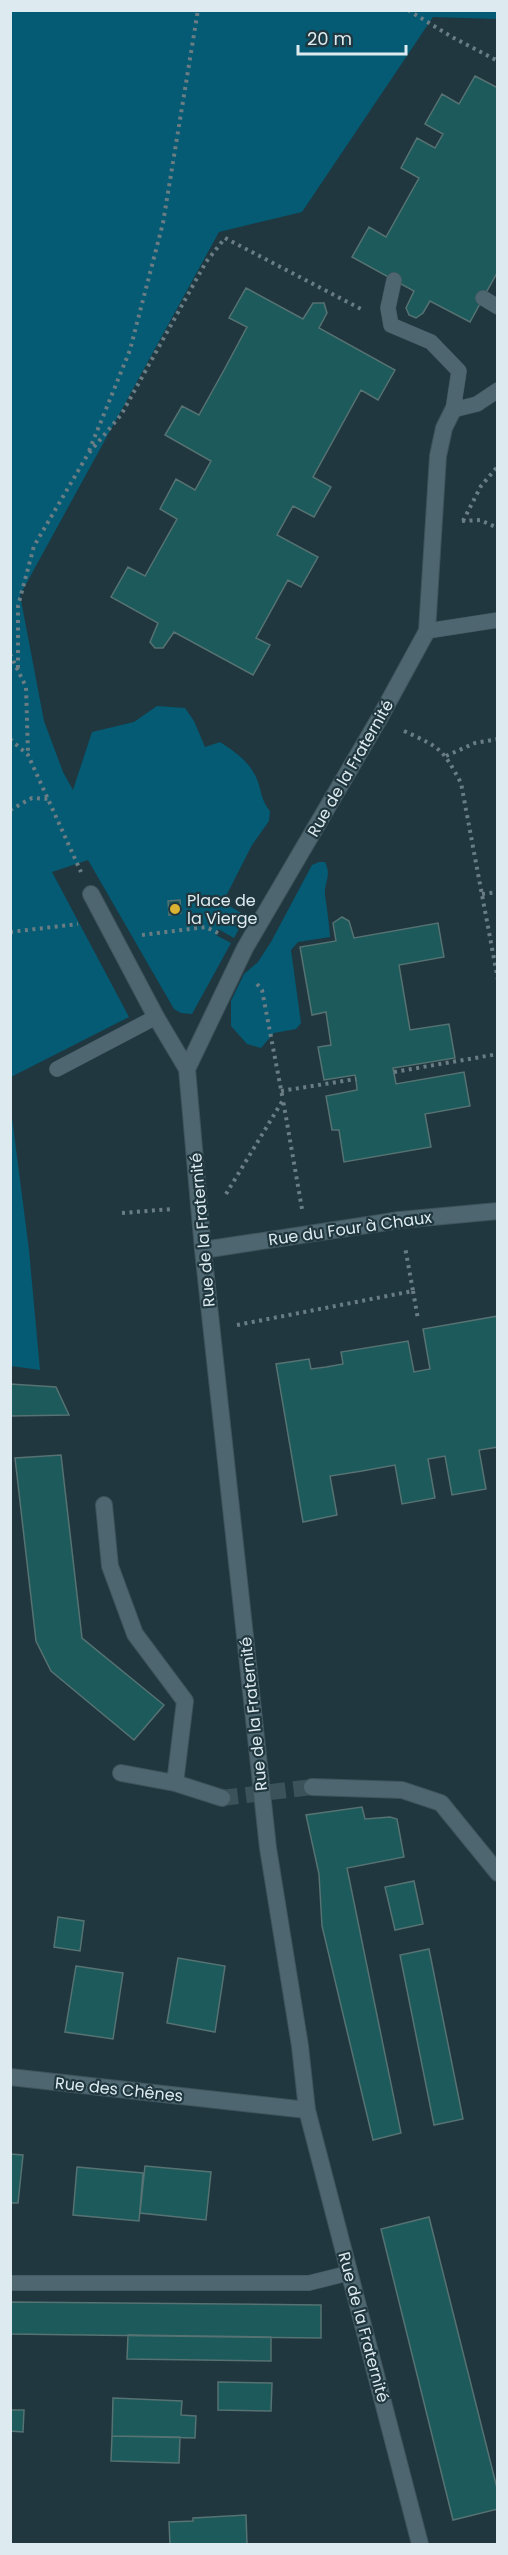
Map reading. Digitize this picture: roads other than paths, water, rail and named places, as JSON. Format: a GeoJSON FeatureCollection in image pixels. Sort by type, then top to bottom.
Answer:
{"type":"FeatureCollection","features":[{"type":"Feature","properties":{"kind":"street","name":"Rue de la Fraternité"},"geometry":{"type":"LineString","coordinates":[[420,2544],[307,2110],[300,2046],[268,1848],[211,1328],[187,1069],[239,960],[379,719],[427,631],[438,456],[444,428],[453,410]]}},
{"type":"Feature","properties":{"kind":"street"},"geometry":{"type":"LineString","coordinates":[[91,894],[103,921],[187,1069]]}},
{"type":"Feature","properties":{"kind":"street","name":"Rue du Four à Chaux"},"geometry":{"type":"LineString","coordinates":[[203,1250],[400,1220],[498,1211]]}},
{"type":"Feature","properties":{"kind":"street"},"geometry":{"type":"LineString","coordinates":[[104,1505],[110,1566],[135,1634],[185,1701],[175,1783]]}},
{"type":"Feature","properties":{"kind":"street"},"geometry":{"type":"LineString","coordinates":[[121,1773],[175,1783],[222,1798]]}},
{"type":"Feature","properties":{"kind":"street"},"geometry":{"type":"LineString","coordinates":[[312,1787],[402,1790],[441,1803],[498,1873]]}},
{"type":"Feature","properties":{"kind":"street","name":"Rue des Chênes"},"geometry":{"type":"LineString","coordinates":[[10,2077],[307,2110]]}},
{"type":"Feature","properties":{"kind":"lane"},"geometry":{"type":"LineString","coordinates":[[394,280],[388,308],[391,325],[431,342],[459,371],[453,410],[477,404],[498,390]]}},
{"type":"Feature","properties":{"kind":"lane"},"geometry":{"type":"LineString","coordinates":[[483,298],[498,307]]}},
{"type":"Feature","properties":{"kind":"lane"},"geometry":{"type":"LineString","coordinates":[[427,631],[498,620]]}},
{"type":"Feature","properties":{"kind":"lane"},"geometry":{"type":"LineString","coordinates":[[57,1069],[156,1017]]}},
{"type":"Feature","properties":{"kind":"lane"},"geometry":{"type":"LineString","coordinates":[[10,2283],[309,2283],[349,2272]]}},
{"type":"Feature","properties":{"kind":"tunnel"},"geometry":{"type":"LineString","coordinates":[[222,1798],[312,1787]]}},
{"type":"Feature","properties":{"kind":"place","name":"Place de la Vierge"},"geometry":{"type":"Point","coordinates":[175,909]}}]}
